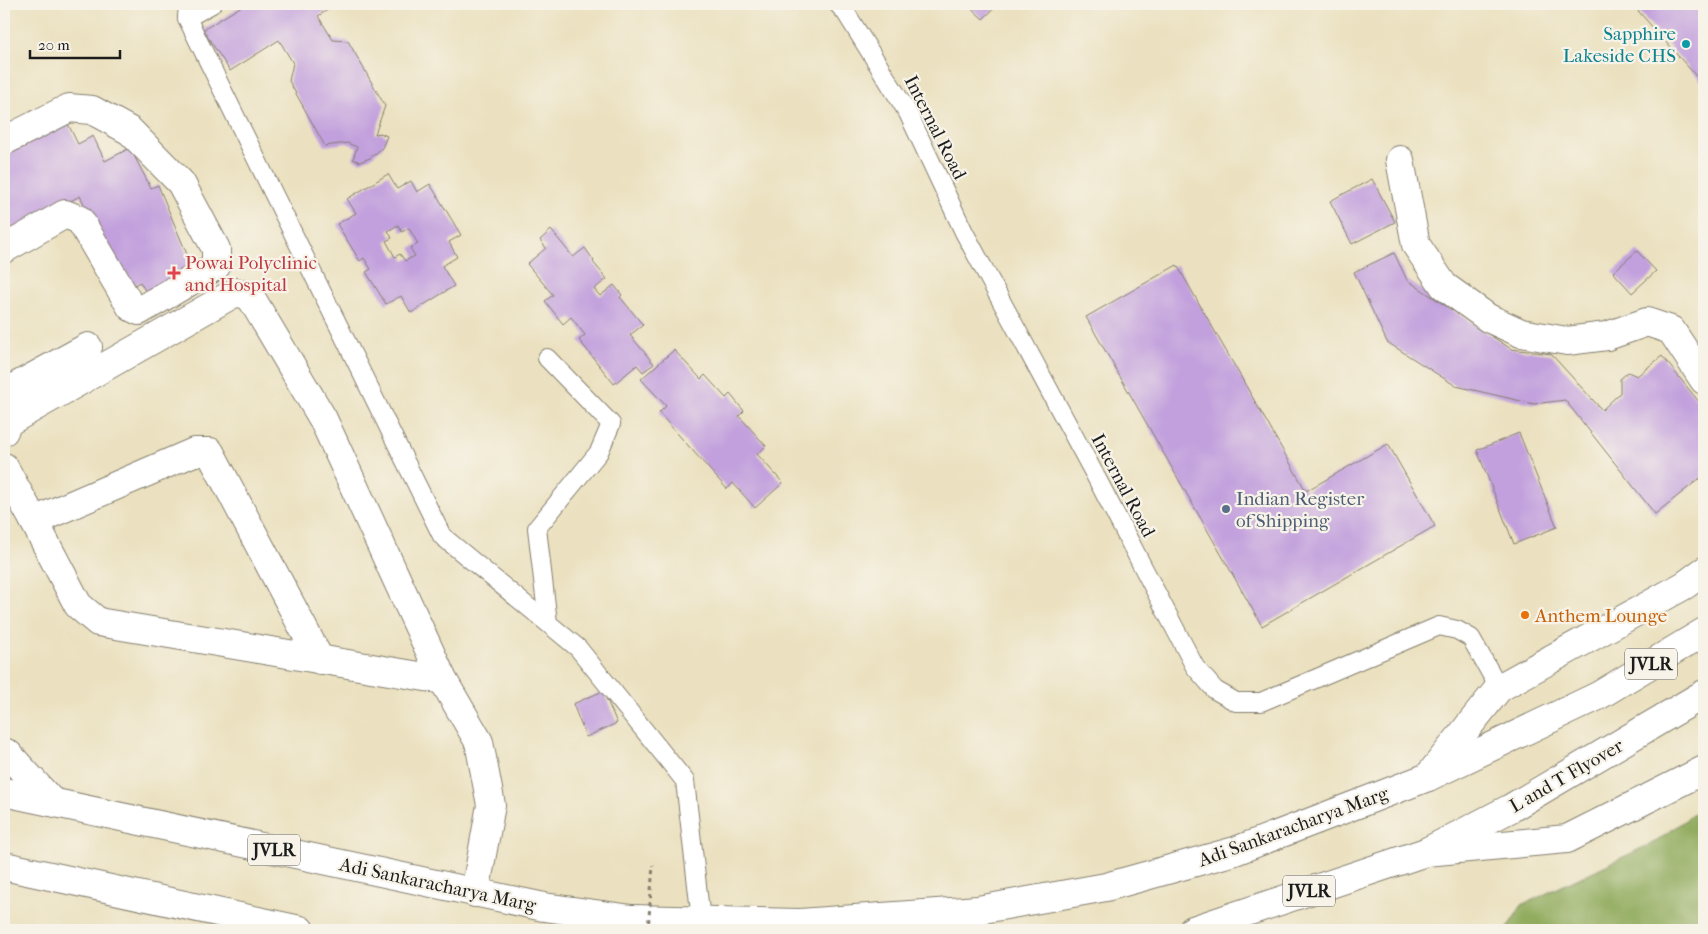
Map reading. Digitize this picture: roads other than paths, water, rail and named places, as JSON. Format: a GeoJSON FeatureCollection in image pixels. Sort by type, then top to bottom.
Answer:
{"type":"FeatureCollection","features":[{"type":"Feature","properties":{"kind":"street"},"geometry":{"type":"LineString","coordinates":[[4,141],[69,108],[92,110],[130,131],[181,184],[216,249],[216,266],[139,311],[131,307],[80,220],[65,214],[4,249]]}},
{"type":"Feature","properties":{"kind":"street"},"geometry":{"type":"LineString","coordinates":[[1400,160],[1416,245],[1444,286],[1488,318],[1521,333],[1567,341],[1607,336],[1647,322],[1671,330],[1704,380]]}},
{"type":"Feature","properties":{"kind":"street"},"geometry":{"type":"LineString","coordinates":[[4,431],[8,422],[236,292],[250,296],[323,419],[443,680],[479,742],[490,805],[475,892]]}},
{"type":"Feature","properties":{"kind":"street"},"geometry":{"type":"LineString","coordinates":[[6,387],[88,347]]}},
{"type":"Feature","properties":{"kind":"street"},"geometry":{"type":"LineString","coordinates":[[34,521],[194,452],[210,452],[320,660]]}},
{"type":"Feature","properties":{"kind":"street"},"geometry":{"type":"LineString","coordinates":[[4,467],[78,606],[98,622],[443,680]]}},
{"type":"Feature","properties":{"kind":"street"},"geometry":{"type":"LineString","coordinates":[[1428,777],[1499,688],[1685,585],[1704,571]]}},
{"type":"Feature","properties":{"kind":"street","name":"JVLR"},"geometry":{"type":"LineString","coordinates":[[1428,777],[1598,696],[1704,632]]}},
{"type":"Feature","properties":{"kind":"street","name":"L and T Flyover"},"geometry":{"type":"LineString","coordinates":[[1426,852],[1511,808],[1704,694]]}},
{"type":"Feature","properties":{"kind":"street"},"geometry":{"type":"LineString","coordinates":[[4,752],[8,754],[52,802]]}},
{"type":"Feature","properties":{"kind":"street"},"geometry":{"type":"LineString","coordinates":[[1426,852],[1567,839],[1704,770]]}},
{"type":"Feature","properties":{"kind":"street","name":"Adi Sankaracharya Marg"},"geometry":{"type":"LineString","coordinates":[[4,792],[544,907],[632,919],[800,923],[978,910],[1106,887],[1235,851],[1428,777]]}},
{"type":"Feature","properties":{"kind":"street","name":"JVLR"},"geometry":{"type":"LineString","coordinates":[[1193,930],[1426,852]]}},
{"type":"Feature","properties":{"kind":"street"},"geometry":{"type":"LineString","coordinates":[[4,866],[300,930]]}},
{"type":"Feature","properties":{"kind":"lane"},"geometry":{"type":"LineString","coordinates":[[212,4],[187,11],[442,536],[578,648],[684,781],[701,920]]}},
{"type":"Feature","properties":{"kind":"lane","name":"Internal Road"},"geometry":{"type":"LineString","coordinates":[[838,4],[846,13],[908,113],[964,232],[1091,466],[1195,667],[1215,690],[1236,702],[1261,702],[1439,626],[1457,630],[1471,638],[1499,688]]}},
{"type":"Feature","properties":{"kind":"lane"},"geometry":{"type":"LineString","coordinates":[[548,358],[611,424],[599,452],[537,528],[548,623]]}},
{"type":"Feature","properties":{"kind":"place","name":"Sapphire Lakeside CHS"},"geometry":{"type":"Point","coordinates":[1686,44]}},
{"type":"Feature","properties":{"kind":"place","name":"Powai Polyclinic and Hospital"},"geometry":{"type":"Point","coordinates":[174,273]}},
{"type":"Feature","properties":{"kind":"place","name":"Indian Register of Shipping"},"geometry":{"type":"Point","coordinates":[1226,509]}},
{"type":"Feature","properties":{"kind":"place","name":"Anthem Lounge"},"geometry":{"type":"Point","coordinates":[1525,615]}}]}
